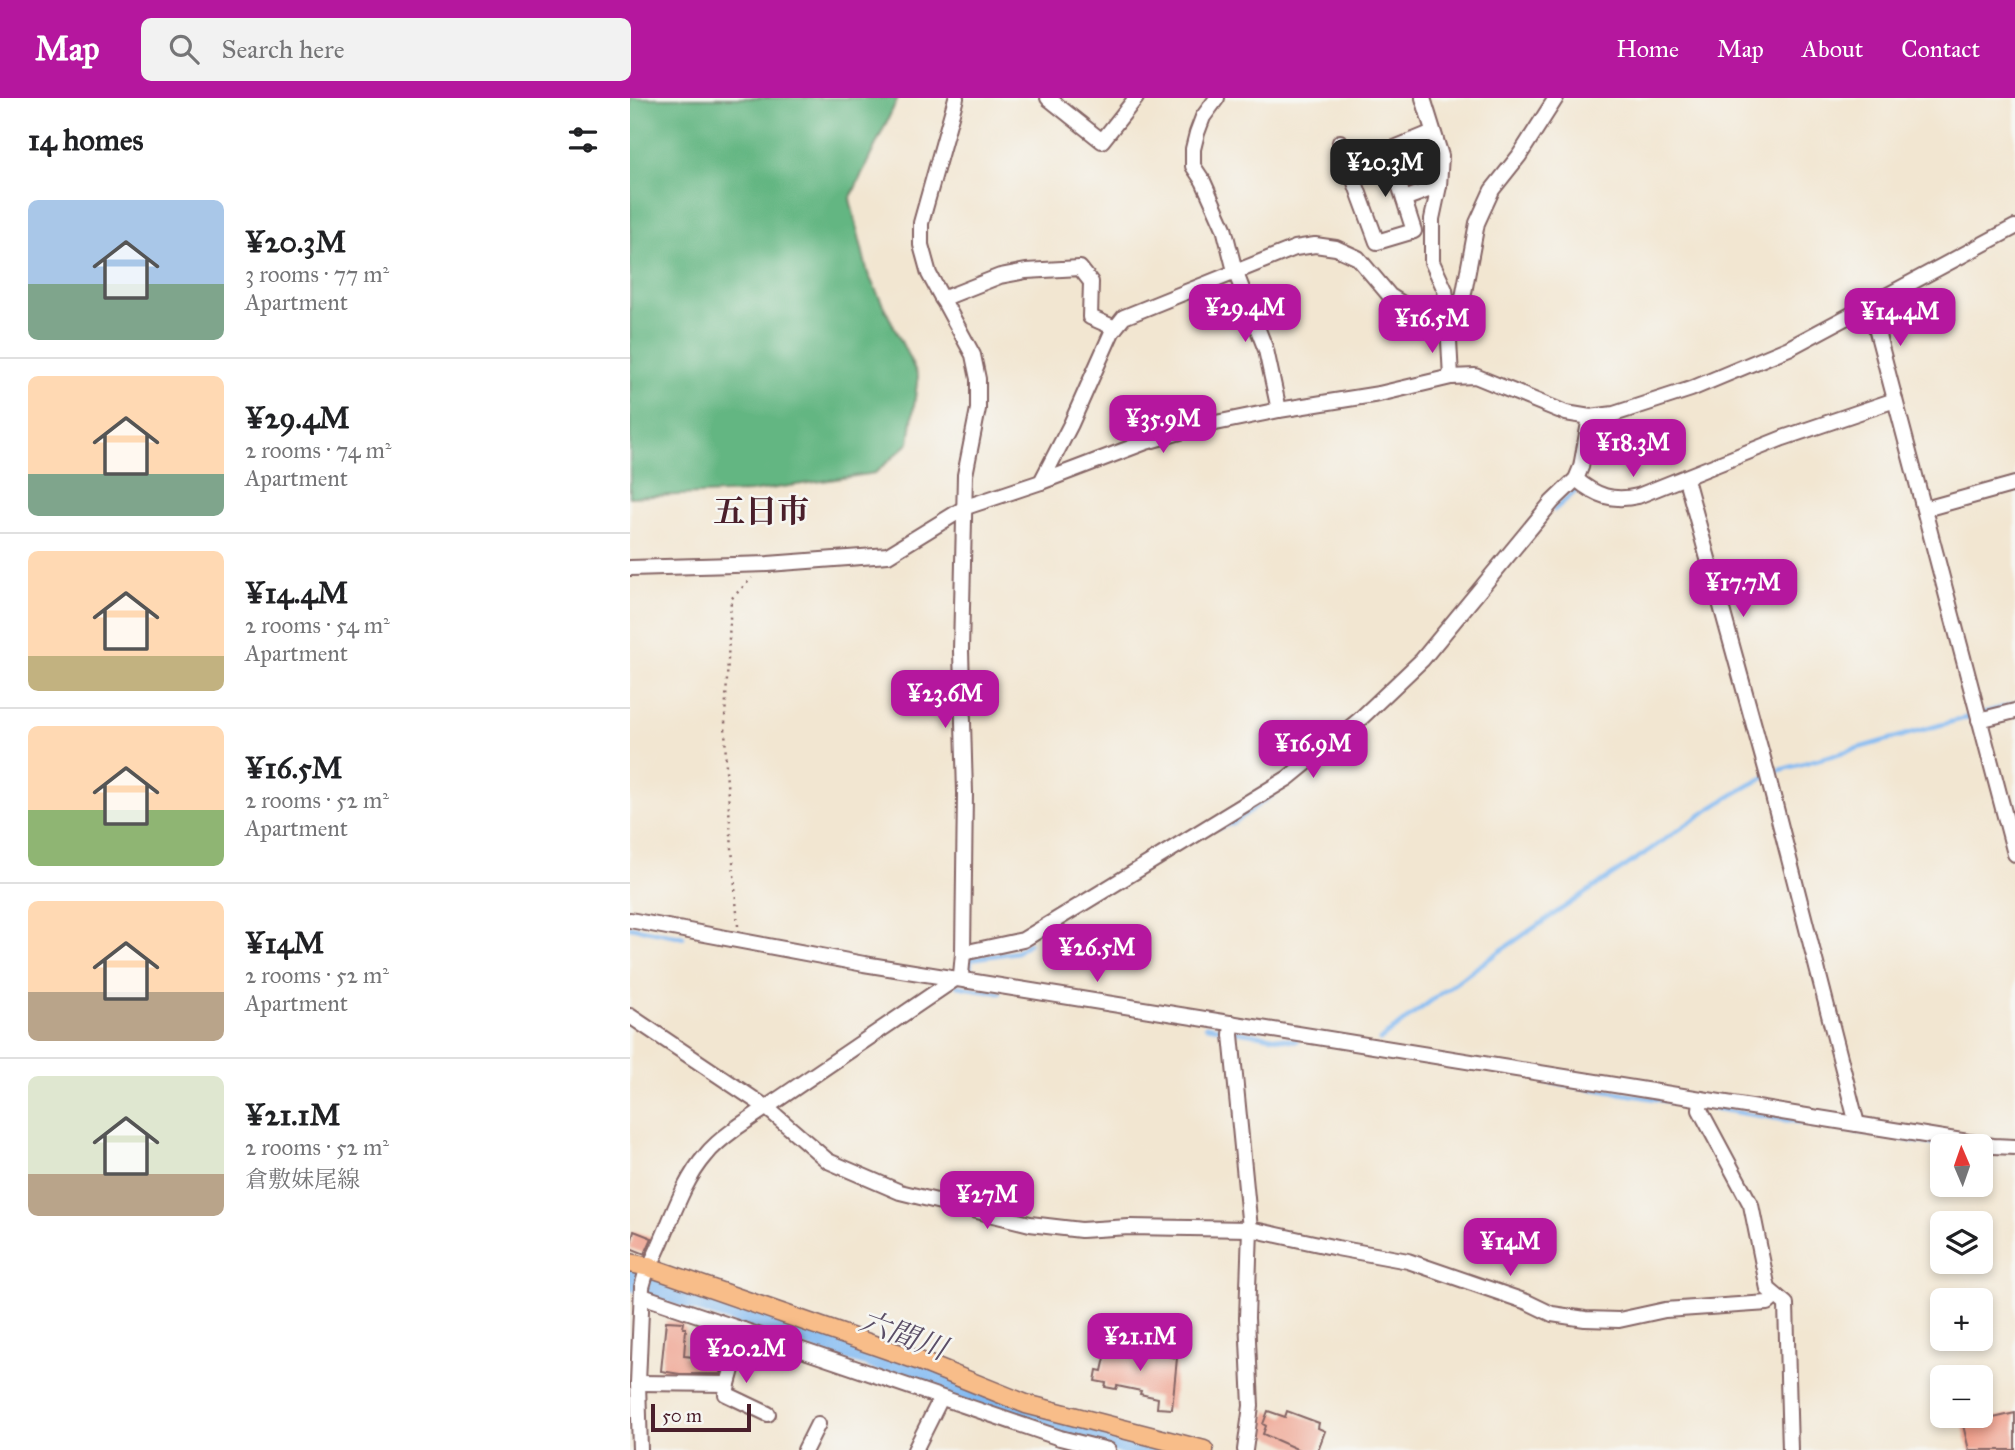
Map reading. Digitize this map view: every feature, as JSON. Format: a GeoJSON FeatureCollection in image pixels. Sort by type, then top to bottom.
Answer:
{"type":"FeatureCollection","features":[{"type":"Feature","properties":{"kind":"main road"},"geometry":{"type":"LineString","coordinates":[[630,1263],[645,1281],[917,1360],[1026,1404],[1063,1427],[1204,1450]]}},
{"type":"Feature","properties":{"kind":"street"},"geometry":{"type":"LineString","coordinates":[[640,1450],[638,1383],[634,1353],[635,1317],[645,1281],[691,1178],[704,1156],[721,1139],[961,975],[965,793],[961,651],[965,475],[978,409],[978,379],[973,355],[929,274],[921,245],[921,223],[956,98]]}},
{"type":"Feature","properties":{"kind":"street"},"geometry":{"type":"LineString","coordinates":[[1048,98],[1102,141],[1136,98]]}},
{"type":"Feature","properties":{"kind":"street"},"geometry":{"type":"LineString","coordinates":[[1217,98],[1203,117],[1197,133],[1193,166],[1203,181],[1224,228],[1235,271],[1266,350],[1279,410]]}},
{"type":"Feature","properties":{"kind":"street"},"geometry":{"type":"LineString","coordinates":[[1423,98],[1441,156],[1439,186],[1432,219],[1432,262],[1445,290],[1451,377]]}},
{"type":"Feature","properties":{"kind":"street"},"geometry":{"type":"LineString","coordinates":[[1448,332],[1460,314],[1477,223],[1492,190],[1519,156],[1556,98]]}},
{"type":"Feature","properties":{"kind":"street"},"geometry":{"type":"LineString","coordinates":[[1349,167],[1389,153],[1392,149],[1433,132]]}},
{"type":"Feature","properties":{"kind":"street"},"geometry":{"type":"LineString","coordinates":[[1340,142],[1377,242],[1415,230],[1389,153]]}},
{"type":"Feature","properties":{"kind":"street"},"geometry":{"type":"LineString","coordinates":[[1404,199],[1439,186]]}},
{"type":"Feature","properties":{"kind":"street"},"geometry":{"type":"LineString","coordinates":[[630,568],[768,564],[888,555],[966,507],[1146,442],[1201,426],[1379,394],[1451,377],[1475,376],[1566,413],[1590,417],[1614,414],[1691,389],[1789,348],[2015,227]]}},
{"type":"Feature","properties":{"kind":"street"},"geometry":{"type":"LineString","coordinates":[[1041,482],[1115,328],[1124,317],[1295,248],[1315,245],[1336,248],[1358,258],[1390,296],[1448,332]]}},
{"type":"Feature","properties":{"kind":"street"},"geometry":{"type":"LineString","coordinates":[[942,299],[1000,276],[1026,271],[1080,268],[1091,282],[1090,317],[1115,328]]}},
{"type":"Feature","properties":{"kind":"street"},"geometry":{"type":"LineString","coordinates":[[1870,305],[2015,854]]}},
{"type":"Feature","properties":{"kind":"street"},"geometry":{"type":"LineString","coordinates":[[1576,479],[1586,488],[1621,500],[1686,479],[1783,438],[1895,400]]}},
{"type":"Feature","properties":{"kind":"street"},"geometry":{"type":"LineString","coordinates":[[963,953],[1010,945],[1023,940],[1288,778],[1358,721],[1422,660],[1552,502],[1576,479],[1581,467],[1590,417]]}},
{"type":"Feature","properties":{"kind":"street"},"geometry":{"type":"LineString","coordinates":[[1686,479],[1767,774],[1857,1124]]}},
{"type":"Feature","properties":{"kind":"street"},"geometry":{"type":"LineString","coordinates":[[1925,509],[2015,484]]}},
{"type":"Feature","properties":{"kind":"street"},"geometry":{"type":"LineString","coordinates":[[1978,715],[2015,711]]}},
{"type":"Feature","properties":{"kind":"street"},"geometry":{"type":"LineString","coordinates":[[630,920],[951,983],[1701,1104],[2015,1147]]}},
{"type":"Feature","properties":{"kind":"street"},"geometry":{"type":"LineString","coordinates":[[630,1016],[767,1108],[828,1161],[901,1192],[1018,1221],[1080,1230],[1129,1227],[1250,1229],[1297,1241],[1408,1261],[1527,1302],[1552,1314],[1585,1319],[1619,1320],[1665,1310],[1768,1303],[1776,1296]]}},
{"type":"Feature","properties":{"kind":"street"},"geometry":{"type":"LineString","coordinates":[[1232,1028],[1250,1229],[1247,1318],[1251,1406],[1245,1450]]}},
{"type":"Feature","properties":{"kind":"street"},"geometry":{"type":"LineString","coordinates":[[1701,1104],[1751,1205],[1768,1289],[1786,1304],[1790,1450]]}},
{"type":"Feature","properties":{"kind":"street"},"geometry":{"type":"LineString","coordinates":[[645,1281],[743,1330],[941,1398],[1063,1427],[1108,1450]]}},
{"type":"Feature","properties":{"kind":"street"},"geometry":{"type":"LineString","coordinates":[[743,1330],[726,1394],[768,1414]]}},
{"type":"Feature","properties":{"kind":"street"},"geometry":{"type":"LineString","coordinates":[[638,1383],[728,1384]]}},
{"type":"Feature","properties":{"kind":"street"},"geometry":{"type":"LineString","coordinates":[[915,1450],[941,1398]]}},
{"type":"Feature","properties":{"kind":"street"},"geometry":{"type":"LineString","coordinates":[[805,1450],[818,1424]]}},
{"type":"Feature","properties":{"kind":"street"},"geometry":{"type":"LineString","coordinates":[[1063,1427],[1073,1450]]}},
{"type":"Feature","properties":{"kind":"path"},"geometry":{"type":"LineString","coordinates":[[739,940],[725,719],[731,599],[768,564]]}},
{"type":"Feature","properties":{"kind":"green space"},"geometry":{"type":"Polygon","coordinates":[[[630,98],[898,98],[850,199],[868,274],[918,376],[909,443],[875,473],[750,492],[630,497],[630,98]]]}},
{"type":"Feature","properties":{"kind":"building"},"geometry":{"type":"Polygon","coordinates":[[[634,1231],[652,1238],[645,1254],[630,1248],[634,1231]]]}},
{"type":"Feature","properties":{"kind":"building"},"geometry":{"type":"Polygon","coordinates":[[[666,1321],[684,1322],[684,1356],[724,1360],[721,1374],[661,1371],[666,1321]]]}},
{"type":"Feature","properties":{"kind":"building"},"geometry":{"type":"Polygon","coordinates":[[[1108,1344],[1177,1358],[1172,1409],[1157,1408],[1158,1398],[1140,1394],[1141,1391],[1117,1386],[1116,1389],[1105,1387],[1106,1383],[1095,1381],[1097,1370],[1102,1371],[1108,1344]]]}},
{"type":"Feature","properties":{"kind":"building"},"geometry":{"type":"Polygon","coordinates":[[[1268,1411],[1285,1417],[1287,1411],[1319,1423],[1318,1428],[1325,1431],[1318,1450],[1299,1450],[1263,1434],[1266,1426],[1263,1424],[1268,1411]]]}},
{"type":"Feature","properties":{"kind":"building"},"geometry":{"type":"Polygon","coordinates":[[[2015,1413],[2015,1450],[1969,1450],[1964,1428],[1993,1428],[1993,1418],[2015,1413]]]}},
{"type":"Feature","properties":{"kind":"waterway"},"geometry":{"type":"LineString","coordinates":[[1554,510],[1577,490]]}},
{"type":"Feature","properties":{"kind":"waterway"},"geometry":{"type":"LineString","coordinates":[[1380,1040],[1530,930],[1700,816],[1759,780],[1780,770],[2015,704]]}},
{"type":"Feature","properties":{"kind":"waterway"},"geometry":{"type":"LineString","coordinates":[[1219,828],[1233,823],[1274,794]]}},
{"type":"Feature","properties":{"kind":"waterway"},"geometry":{"type":"LineString","coordinates":[[630,927],[683,937]]}},
{"type":"Feature","properties":{"kind":"waterway"},"geometry":{"type":"LineString","coordinates":[[970,971],[971,959],[1017,952],[1029,943]]}},
{"type":"Feature","properties":{"kind":"waterway"},"geometry":{"type":"LineString","coordinates":[[957,986],[1000,993]]}},
{"type":"Feature","properties":{"kind":"waterway"},"geometry":{"type":"LineString","coordinates":[[1206,1026],[1297,1041]]}},
{"type":"Feature","properties":{"kind":"waterway"},"geometry":{"type":"LineString","coordinates":[[1544,1081],[1930,1143]]}},
{"type":"Feature","properties":{"kind":"waterway","name":"六間川"},"geometry":{"type":"LineString","coordinates":[[630,1278],[864,1354],[1059,1426],[1155,1450]]}},
{"type":"Feature","properties":{"kind":"district","name":"五日市"},"geometry":{"type":"Point","coordinates":[761,511]}}]}
